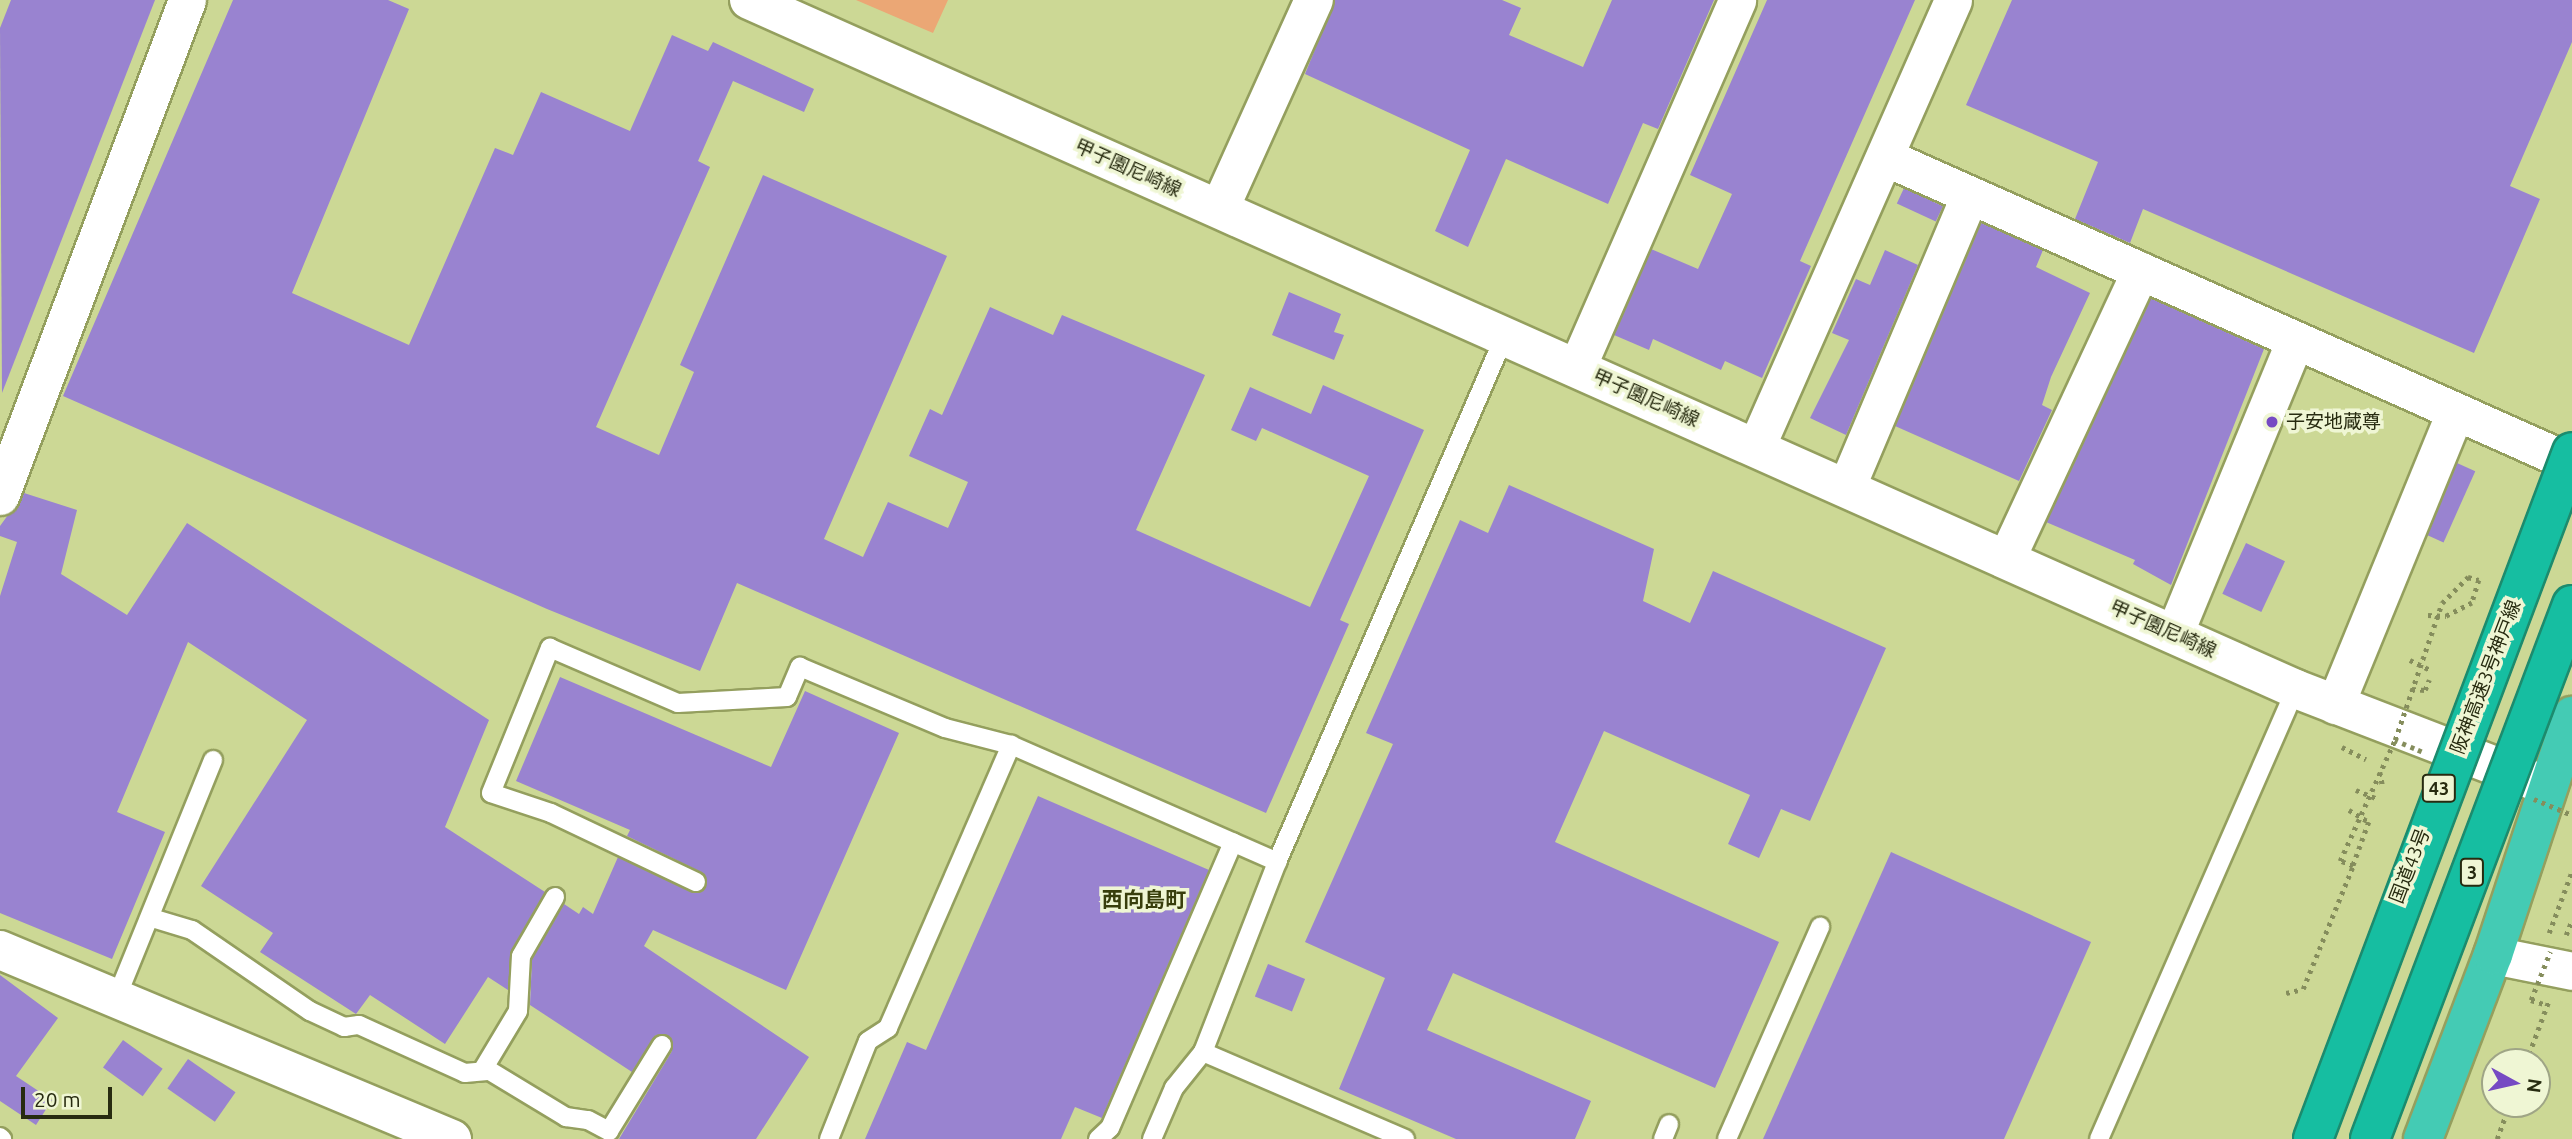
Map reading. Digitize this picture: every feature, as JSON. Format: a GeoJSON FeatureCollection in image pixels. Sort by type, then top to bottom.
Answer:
{"type":"FeatureCollection","features":[{"type":"Feature","properties":{"kind":"highway","name":"国道43号"},"geometry":{"type":"LineString","coordinates":[[2306,1139],[2569,449]]}},
{"type":"Feature","properties":{"kind":"highway","name":"阪神高速3号神戸線"},"geometry":{"type":"LineString","coordinates":[[2313,1139],[2569,449]]}},
{"type":"Feature","properties":{"kind":"highway","name":"3"},"geometry":{"type":"LineString","coordinates":[[2370,1139],[2572,606]]}},
{"type":"Feature","properties":{"kind":"highway"},"geometry":{"type":"LineString","coordinates":[[2423,1139],[2559,792],[2572,716]]}},
{"type":"Feature","properties":{"kind":"main road"},"geometry":{"type":"LineString","coordinates":[[1220,208],[1314,0]]}},
{"type":"Feature","properties":{"kind":"main road","name":"甲子園尼崎線"},"geometry":{"type":"LineString","coordinates":[[753,1],[2296,689],[2453,753],[2559,792]]}},
{"type":"Feature","properties":{"kind":"main road"},"geometry":{"type":"LineString","coordinates":[[0,950],[452,1139]]}},
{"type":"Feature","properties":{"kind":"street"},"geometry":{"type":"LineString","coordinates":[[0,496],[187,0]]}},
{"type":"Feature","properties":{"kind":"street"},"geometry":{"type":"LineString","coordinates":[[1577,367],[1737,0]]}},
{"type":"Feature","properties":{"kind":"street"},"geometry":{"type":"LineString","coordinates":[[1756,447],[1953,0]]}},
{"type":"Feature","properties":{"kind":"street"},"geometry":{"type":"LineString","coordinates":[[1885,157],[2455,412],[2569,449]]}},
{"type":"Feature","properties":{"kind":"street"},"geometry":{"type":"LineString","coordinates":[[1846,488],[1970,195]]}},
{"type":"Feature","properties":{"kind":"street"},"geometry":{"type":"LineString","coordinates":[[2006,559],[2140,271]]}},
{"type":"Feature","properties":{"kind":"street"},"geometry":{"type":"LineString","coordinates":[[2174,634],[2295,340]]}},
{"type":"Feature","properties":{"kind":"street"},"geometry":{"type":"LineString","coordinates":[[2335,705],[2455,412]]}},
{"type":"Feature","properties":{"kind":"street"},"geometry":{"type":"LineString","coordinates":[[2493,955],[2561,955]]}},
{"type":"Feature","properties":{"kind":"lane"},"geometry":{"type":"LineString","coordinates":[[1152,1139],[1174,1088],[1203,1052],[1277,862],[1505,335]]}},
{"type":"Feature","properties":{"kind":"lane"},"geometry":{"type":"LineString","coordinates":[[696,882],[551,813],[491,793],[551,648],[678,704],[787,697],[800,667],[945,728],[1010,745],[1277,862]]}},
{"type":"Feature","properties":{"kind":"lane"},"geometry":{"type":"LineString","coordinates":[[2099,1139],[2296,689]]}},
{"type":"Feature","properties":{"kind":"lane"},"geometry":{"type":"LineString","coordinates":[[829,1139],[868,1041],[888,1028],[1010,745]]}},
{"type":"Feature","properties":{"kind":"lane"},"geometry":{"type":"LineString","coordinates":[[116,999],[152,918],[213,760]]}},
{"type":"Feature","properties":{"kind":"lane"},"geometry":{"type":"LineString","coordinates":[[1098,1139],[1110,1128],[1233,842]]}},
{"type":"Feature","properties":{"kind":"lane"},"geometry":{"type":"LineString","coordinates":[[482,1072],[518,1011],[521,957],[555,897]]}},
{"type":"Feature","properties":{"kind":"lane"},"geometry":{"type":"LineString","coordinates":[[152,918],[192,930],[310,1011],[344,1027],[359,1025],[465,1073],[489,1071],[566,1117],[588,1120],[609,1131],[662,1045]]}},
{"type":"Feature","properties":{"kind":"lane"},"geometry":{"type":"LineString","coordinates":[[1727,1139],[1820,927]]}},
{"type":"Feature","properties":{"kind":"lane"},"geometry":{"type":"LineString","coordinates":[[1203,1052],[1405,1139]]}},
{"type":"Feature","properties":{"kind":"path"},"geometry":{"type":"LineString","coordinates":[[2353,866],[2340,861],[2381,772],[2412,689],[2442,603],[2468,577],[2479,580],[2472,603],[2446,617],[2428,615]]}},
{"type":"Feature","properties":{"kind":"path"},"geometry":{"type":"LineString","coordinates":[[2410,660],[2433,671]]}},
{"type":"Feature","properties":{"kind":"path"},"geometry":{"type":"LineString","coordinates":[[2412,689],[2425,690],[2429,680]]}},
{"type":"Feature","properties":{"kind":"path"},"geometry":{"type":"LineString","coordinates":[[2381,772],[2383,788]]}},
{"type":"Feature","properties":{"kind":"path"},"geometry":{"type":"LineString","coordinates":[[2356,790],[2378,799]]}},
{"type":"Feature","properties":{"kind":"path"},"geometry":{"type":"LineString","coordinates":[[2286,993],[2302,989],[2369,822],[2349,810]]}},
{"type":"Feature","properties":{"kind":"path"},"geometry":{"type":"LineString","coordinates":[[2548,936],[2572,871]]}},
{"type":"Feature","properties":{"kind":"path"},"geometry":{"type":"LineString","coordinates":[[2547,1005],[2531,1000],[2561,955],[2572,920]]}},
{"type":"Feature","properties":{"kind":"path"},"geometry":{"type":"LineString","coordinates":[[2543,949],[2561,955]]}},
{"type":"Feature","properties":{"kind":"path"},"geometry":{"type":"LineString","coordinates":[[2497,1139],[2505,1118]]}},
{"type":"Feature","properties":{"kind":"shaded area"},"geometry":{"type":"Polygon","coordinates":[[[856,0],[948,0],[933,33],[856,0]]]}},
{"type":"Feature","properties":{"kind":"building"},"geometry":{"type":"Polygon","coordinates":[[[11,0],[155,0],[2,393],[0,28],[11,0]]]}},
{"type":"Feature","properties":{"kind":"building"},"geometry":{"type":"Polygon","coordinates":[[[233,0],[388,0],[409,9],[292,293],[409,345],[495,148],[513,155],[541,92],[630,131],[672,35],[708,51],[713,42],[814,89],[804,112],[733,81],[698,161],[710,167],[596,427],[659,455],[694,372],[680,365],[763,175],[947,256],[824,539],[863,557],[888,502],[948,528],[968,482],[909,456],[930,409],[942,415],[990,307],[1053,335],[1062,315],[1205,375],[1136,530],[1310,607],[1369,476],[1262,428],[1256,441],[1231,430],[1250,387],[1311,414],[1323,385],[1424,430],[1340,620],[1349,624],[1266,813],[737,583],[700,671],[547,609],[63,396],[233,0]]]}},
{"type":"Feature","properties":{"kind":"building"},"geometry":{"type":"Polygon","coordinates":[[[1335,0],[1502,0],[1521,8],[1509,35],[1583,67],[1612,0],[1714,0],[1658,129],[1643,123],[1608,204],[1506,159],[1468,247],[1435,231],[1470,150],[1305,74],[1335,0]]]}},
{"type":"Feature","properties":{"kind":"building"},"geometry":{"type":"Polygon","coordinates":[[[1767,0],[1915,0],[1800,261],[1811,266],[1762,378],[1725,361],[1721,370],[1653,339],[1649,350],[1614,335],[1651,249],[1698,269],[1732,194],[1690,175],[1767,0]]]}},
{"type":"Feature","properties":{"kind":"building"},"geometry":{"type":"Polygon","coordinates":[[[2012,0],[2572,0],[2572,42],[2510,186],[2540,199],[2474,353],[2143,209],[2130,243],[2075,219],[2098,162],[1966,105],[2012,0]]]}},
{"type":"Feature","properties":{"kind":"building"},"geometry":{"type":"Polygon","coordinates":[[[1904,188],[1943,206],[1936,222],[1897,203],[1904,188]]]}},
{"type":"Feature","properties":{"kind":"building"},"geometry":{"type":"Polygon","coordinates":[[[1981,223],[2043,250],[2036,267],[2090,293],[2051,377],[2042,405],[2052,410],[2019,481],[1895,426],[1981,223]]]}},
{"type":"Feature","properties":{"kind":"building"},"geometry":{"type":"Polygon","coordinates":[[[1885,250],[1918,265],[1846,435],[1810,418],[1849,340],[1832,333],[1856,279],[1870,285],[1885,250]]]}},
{"type":"Feature","properties":{"kind":"building"},"geometry":{"type":"Polygon","coordinates":[[[1289,292],[1341,314],[1334,332],[1344,335],[1334,360],[1272,335],[1289,292]]]}},
{"type":"Feature","properties":{"kind":"building"},"geometry":{"type":"Polygon","coordinates":[[[2150,298],[2264,349],[2171,585],[2133,564],[2135,560],[2046,522],[2150,298]]]}},
{"type":"Feature","properties":{"kind":"building"},"geometry":{"type":"Polygon","coordinates":[[[2457,463],[2475,471],[2444,542],[2425,534],[2457,463]]]}},
{"type":"Feature","properties":{"kind":"building"},"geometry":{"type":"Polygon","coordinates":[[[1509,485],[1654,549],[1643,601],[1690,623],[1713,571],[1886,648],[1810,821],[1781,809],[1759,858],[1728,844],[1750,795],[1604,731],[1555,842],[1779,942],[1715,1088],[1453,973],[1427,1030],[1591,1101],[1575,1139],[1456,1139],[1339,1089],[1385,978],[1305,942],[1393,744],[1366,733],[1460,520],[1488,533],[1509,485]]]}},
{"type":"Feature","properties":{"kind":"building"},"geometry":{"type":"Polygon","coordinates":[[[24,493],[77,510],[61,574],[127,615],[187,523],[489,720],[445,827],[545,892],[511,951],[508,990],[488,977],[445,1044],[370,995],[356,1014],[260,952],[273,933],[201,886],[307,720],[188,642],[117,812],[165,832],[112,959],[0,913],[0,596],[17,542],[0,536],[0,526],[24,493]]]}},
{"type":"Feature","properties":{"kind":"building"},"geometry":{"type":"Polygon","coordinates":[[[2246,543],[2285,561],[2261,612],[2222,594],[2246,543]]]}},
{"type":"Feature","properties":{"kind":"building"},"geometry":{"type":"Polygon","coordinates":[[[560,677],[771,767],[805,691],[899,733],[786,990],[653,930],[644,946],[809,1057],[756,1139],[619,1139],[672,1051],[672,1039],[656,1035],[632,1072],[530,1005],[532,959],[564,904],[579,914],[583,907],[593,914],[618,857],[692,892],[703,891],[707,882],[701,872],[627,836],[630,830],[516,781],[560,677]]]}},
{"type":"Feature","properties":{"kind":"building"},"geometry":{"type":"Polygon","coordinates":[[[1038,796],[1209,870],[1102,1118],[1075,1107],[1061,1139],[865,1139],[907,1042],[926,1050],[1038,796]]]}},
{"type":"Feature","properties":{"kind":"building"},"geometry":{"type":"Polygon","coordinates":[[[1891,852],[2091,942],[2004,1139],[1763,1139],[1891,852]]]}},
{"type":"Feature","properties":{"kind":"building"},"geometry":{"type":"Polygon","coordinates":[[[1268,964],[1305,979],[1292,1011],[1255,996],[1268,964]]]}},
{"type":"Feature","properties":{"kind":"building"},"geometry":{"type":"Polygon","coordinates":[[[0,975],[58,1018],[16,1076],[52,1100],[36,1125],[0,1101],[0,975]]]}},
{"type":"Feature","properties":{"kind":"building"},"geometry":{"type":"Polygon","coordinates":[[[123,1040],[163,1069],[143,1096],[103,1068],[123,1040]]]}},
{"type":"Feature","properties":{"kind":"building"},"geometry":{"type":"Polygon","coordinates":[[[188,1059],[236,1092],[215,1122],[167,1088],[188,1059]]]}},
{"type":"Feature","properties":{"kind":"place","name":"子安地蔵尊"},"geometry":{"type":"Point","coordinates":[2272,422]}},
{"type":"Feature","properties":{"kind":"district","name":"西向島町"},"geometry":{"type":"Point","coordinates":[1144,899]}}]}
